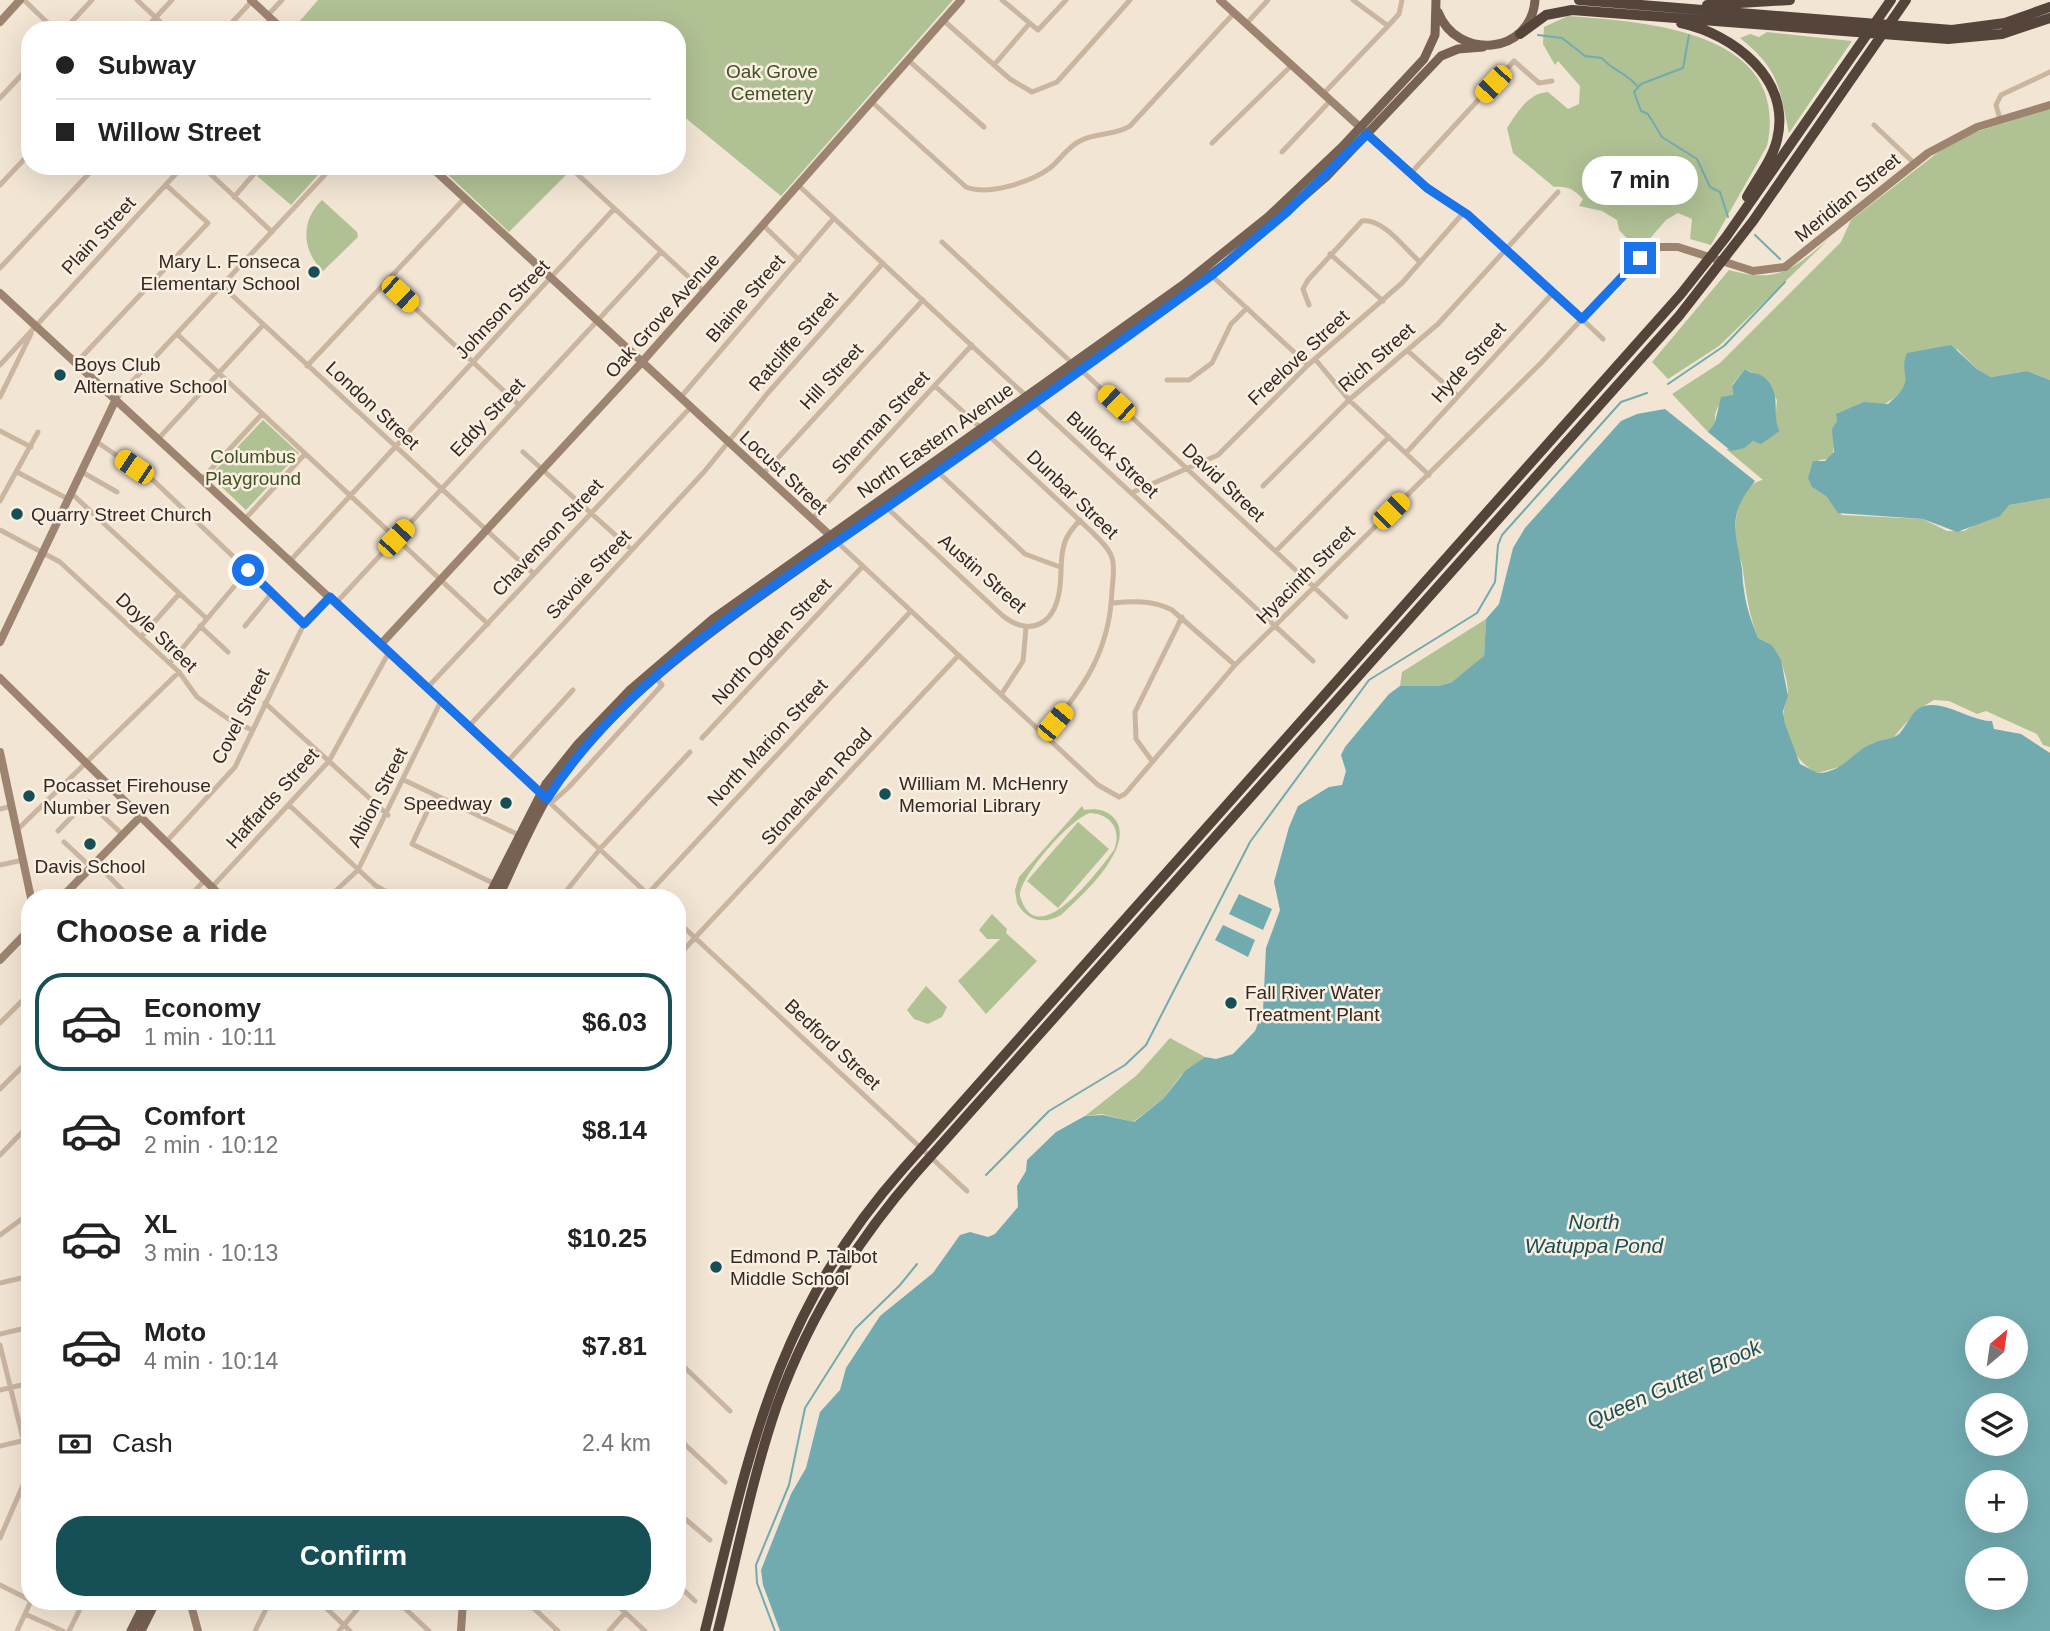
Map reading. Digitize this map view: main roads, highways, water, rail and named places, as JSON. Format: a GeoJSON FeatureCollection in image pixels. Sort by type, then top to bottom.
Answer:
{"type":"FeatureCollection","features":[{"type":"Feature","properties":{"kind":"highway"},"geometry":{"type":"LineString","coordinates":[[1579,0],[1863,28]]}},
{"type":"Feature","properties":{"kind":"highway"},"geometry":{"type":"LineString","coordinates":[[1650,6],[1790,0]]}},
{"type":"Feature","properties":{"kind":"highway"},"geometry":{"type":"LineString","coordinates":[[705,1631],[754,1435],[785,1350],[813,1293],[846,1239],[921,1148],[1645,336],[1716,251],[1891,0]]}},
{"type":"Feature","properties":{"kind":"highway"},"geometry":{"type":"LineString","coordinates":[[719,1631],[769,1430],[797,1354],[854,1252],[931,1157],[1662,337],[1753,221],[1906,0]]}},
{"type":"Feature","properties":{"kind":"highway"},"geometry":{"type":"LineString","coordinates":[[1894,30],[1987,27],[2022,19],[2050,8]]}},
{"type":"Feature","properties":{"kind":"highway"},"geometry":{"type":"LineString","coordinates":[[1520,34],[1542,17],[1559,11],[1894,30],[1975,38],[2011,32],[2050,18]]}},
{"type":"Feature","properties":{"kind":"highway"},"geometry":{"type":"LineString","coordinates":[[1622,13],[1689,25],[1716,34],[1749,58],[1771,87],[1779,118],[1776,144],[1716,251]]}},
{"type":"Feature","properties":{"kind":"main road"},"geometry":{"type":"LineString","coordinates":[[1436,0],[1441,19],[1450,31],[1463,41],[1483,47]]}},
{"type":"Feature","properties":{"kind":"main road"},"geometry":{"type":"LineString","coordinates":[[1364,130],[1426,55],[1436,30],[1436,0]]}},
{"type":"Feature","properties":{"kind":"main road"},"geometry":{"type":"LineString","coordinates":[[1364,130],[1441,56],[1458,48],[1504,43],[1520,34],[1533,15],[1535,0]]}},
{"type":"Feature","properties":{"kind":"main road","name":"North Eastern Avenue"},"geometry":{"type":"LineString","coordinates":[[1076,366],[1212,275],[1287,212],[1364,130]]}},
{"type":"Feature","properties":{"kind":"main road","name":"North Eastern Avenue"},"geometry":{"type":"LineString","coordinates":[[546,798],[579,756],[656,678],[719,626],[833,539],[1076,366],[1232,248],[1364,130]]}},
{"type":"Feature","properties":{"kind":"main road","name":"North Eastern Avenue"},"geometry":{"type":"LineString","coordinates":[[546,798],[591,730],[663,659],[721,613],[937,471],[984,431]]}},
{"type":"Feature","properties":{"kind":"main road"},"geometry":{"type":"LineString","coordinates":[[498,889],[522,837],[546,798]]}},
{"type":"Feature","properties":{"kind":"main road"},"geometry":{"type":"LineString","coordinates":[[131,1631],[142,1610]]}},
{"type":"Feature","properties":{"kind":"main road"},"geometry":{"type":"LineString","coordinates":[[141,1631],[152,1610]]}},
{"type":"Feature","properties":{"kind":"water"},"geometry":{"type":"Polygon","coordinates":[[[1951,345],[1977,369],[1991,377],[2027,371],[2050,380],[2050,498],[2009,505],[2000,516],[1957,532],[1923,519],[1838,513],[1827,497],[1812,487],[1808,478],[1813,461],[1825,461],[1834,452],[1832,429],[1837,421],[1836,414],[1864,402],[1888,404],[1903,388],[1907,353],[1951,345]]]}},
{"type":"Feature","properties":{"kind":"water"},"geometry":{"type":"Polygon","coordinates":[[[1745,369],[1762,376],[1771,386],[1780,431],[1761,444],[1753,441],[1745,448],[1731,451],[1708,432],[1715,422],[1721,397],[1733,395],[1732,386],[1745,369]]]}},
{"type":"Feature","properties":{"kind":"water","name":"North Watuppa Pond"},"geometry":{"type":"Polygon","coordinates":[[[1665,409],[1755,481],[1737,511],[1735,529],[1743,587],[1758,638],[1772,645],[1781,660],[1788,696],[1783,711],[1785,724],[1800,764],[1818,773],[1835,769],[1873,743],[1899,734],[1916,711],[1932,705],[1992,721],[1994,729],[2021,734],[2050,753],[2050,1631],[780,1631],[763,1585],[761,1570],[791,1494],[806,1468],[820,1412],[840,1390],[846,1368],[880,1316],[933,1273],[960,1235],[970,1232],[988,1237],[995,1234],[1018,1207],[1017,1186],[1026,1171],[1027,1160],[1056,1132],[1085,1116],[1103,1115],[1134,1122],[1164,1098],[1185,1071],[1205,1057],[1216,1059],[1233,1054],[1255,1031],[1263,1011],[1266,948],[1280,910],[1274,882],[1289,827],[1298,806],[1329,787],[1342,785],[1346,771],[1341,755],[1345,747],[1389,694],[1400,686],[1439,686],[1452,682],[1484,656],[1486,619],[1499,604],[1513,548],[1525,528],[1621,421],[1637,414],[1665,409]]]}},
{"type":"Feature","properties":{"kind":"water"},"geometry":{"type":"Polygon","coordinates":[[[1239,894],[1272,909],[1263,930],[1229,914],[1239,894]]]}},
{"type":"Feature","properties":{"kind":"water"},"geometry":{"type":"Polygon","coordinates":[[[1223,925],[1255,940],[1248,957],[1215,940],[1223,925]]]}},
{"type":"Feature","properties":{"kind":"waterway"},"geometry":{"type":"LineString","coordinates":[[1538,35],[1562,38],[1585,56],[1602,58],[1637,86]]}},
{"type":"Feature","properties":{"kind":"waterway"},"geometry":{"type":"LineString","coordinates":[[1689,35],[1683,68],[1641,84],[1634,92],[1641,111],[1648,114],[1662,137],[1697,159],[1710,187],[1720,192],[1728,217]]}},
{"type":"Feature","properties":{"kind":"waterway"},"geometry":{"type":"LineString","coordinates":[[1755,235],[1780,259]]}},
{"type":"Feature","properties":{"kind":"waterway"},"geometry":{"type":"LineString","coordinates":[[1668,384],[1724,346],[1785,282]]}},
{"type":"Feature","properties":{"kind":"waterway"},"geometry":{"type":"LineString","coordinates":[[986,1175],[1049,1111],[1125,1065],[1146,1045],[1250,842],[1369,680],[1477,613],[1495,582],[1498,545],[1502,535],[1621,402],[1647,393]]}},
{"type":"Feature","properties":{"kind":"waterway"},"geometry":{"type":"LineString","coordinates":[[775,1631],[757,1583],[756,1565],[789,1485],[805,1408],[855,1329],[900,1285],[917,1264]]}},
{"type":"Feature","properties":{"kind":"place","name":"Mary L. Fonseca Elementary School"},"geometry":{"type":"Point","coordinates":[314,272]}},
{"type":"Feature","properties":{"kind":"place","name":"Boys Club Alternative School"},"geometry":{"type":"Point","coordinates":[60,375]}},
{"type":"Feature","properties":{"kind":"place","name":"Quarry Street Church"},"geometry":{"type":"Point","coordinates":[17,514]}},
{"type":"Feature","properties":{"kind":"place","name":"William M. McHenry Memorial Library"},"geometry":{"type":"Point","coordinates":[885,794]}},
{"type":"Feature","properties":{"kind":"place","name":"Pocasset Firehouse Number Seven"},"geometry":{"type":"Point","coordinates":[29,796]}},
{"type":"Feature","properties":{"kind":"place","name":"Speedway"},"geometry":{"type":"Point","coordinates":[506,803]}},
{"type":"Feature","properties":{"kind":"place","name":"Davis School"},"geometry":{"type":"Point","coordinates":[90,844]}},
{"type":"Feature","properties":{"kind":"place","name":"Fall River Water Treatment Plant"},"geometry":{"type":"Point","coordinates":[1231,1003]}},
{"type":"Feature","properties":{"kind":"place","name":"Edmond P. Talbot Middle School"},"geometry":{"type":"Point","coordinates":[716,1267]}},
{"type":"Feature","properties":{"kind":"park label","name":"Oak Grove Cemetery"},"geometry":{"type":"Point","coordinates":[772,82]}},
{"type":"Feature","properties":{"kind":"park label","name":"Columbus Playground"},"geometry":{"type":"Point","coordinates":[253,467]}},
{"type":"Feature","properties":{"kind":"water label","name":"Queen Gutter Brook"},"geometry":{"type":"Point","coordinates":[1674,1384]}}]}
